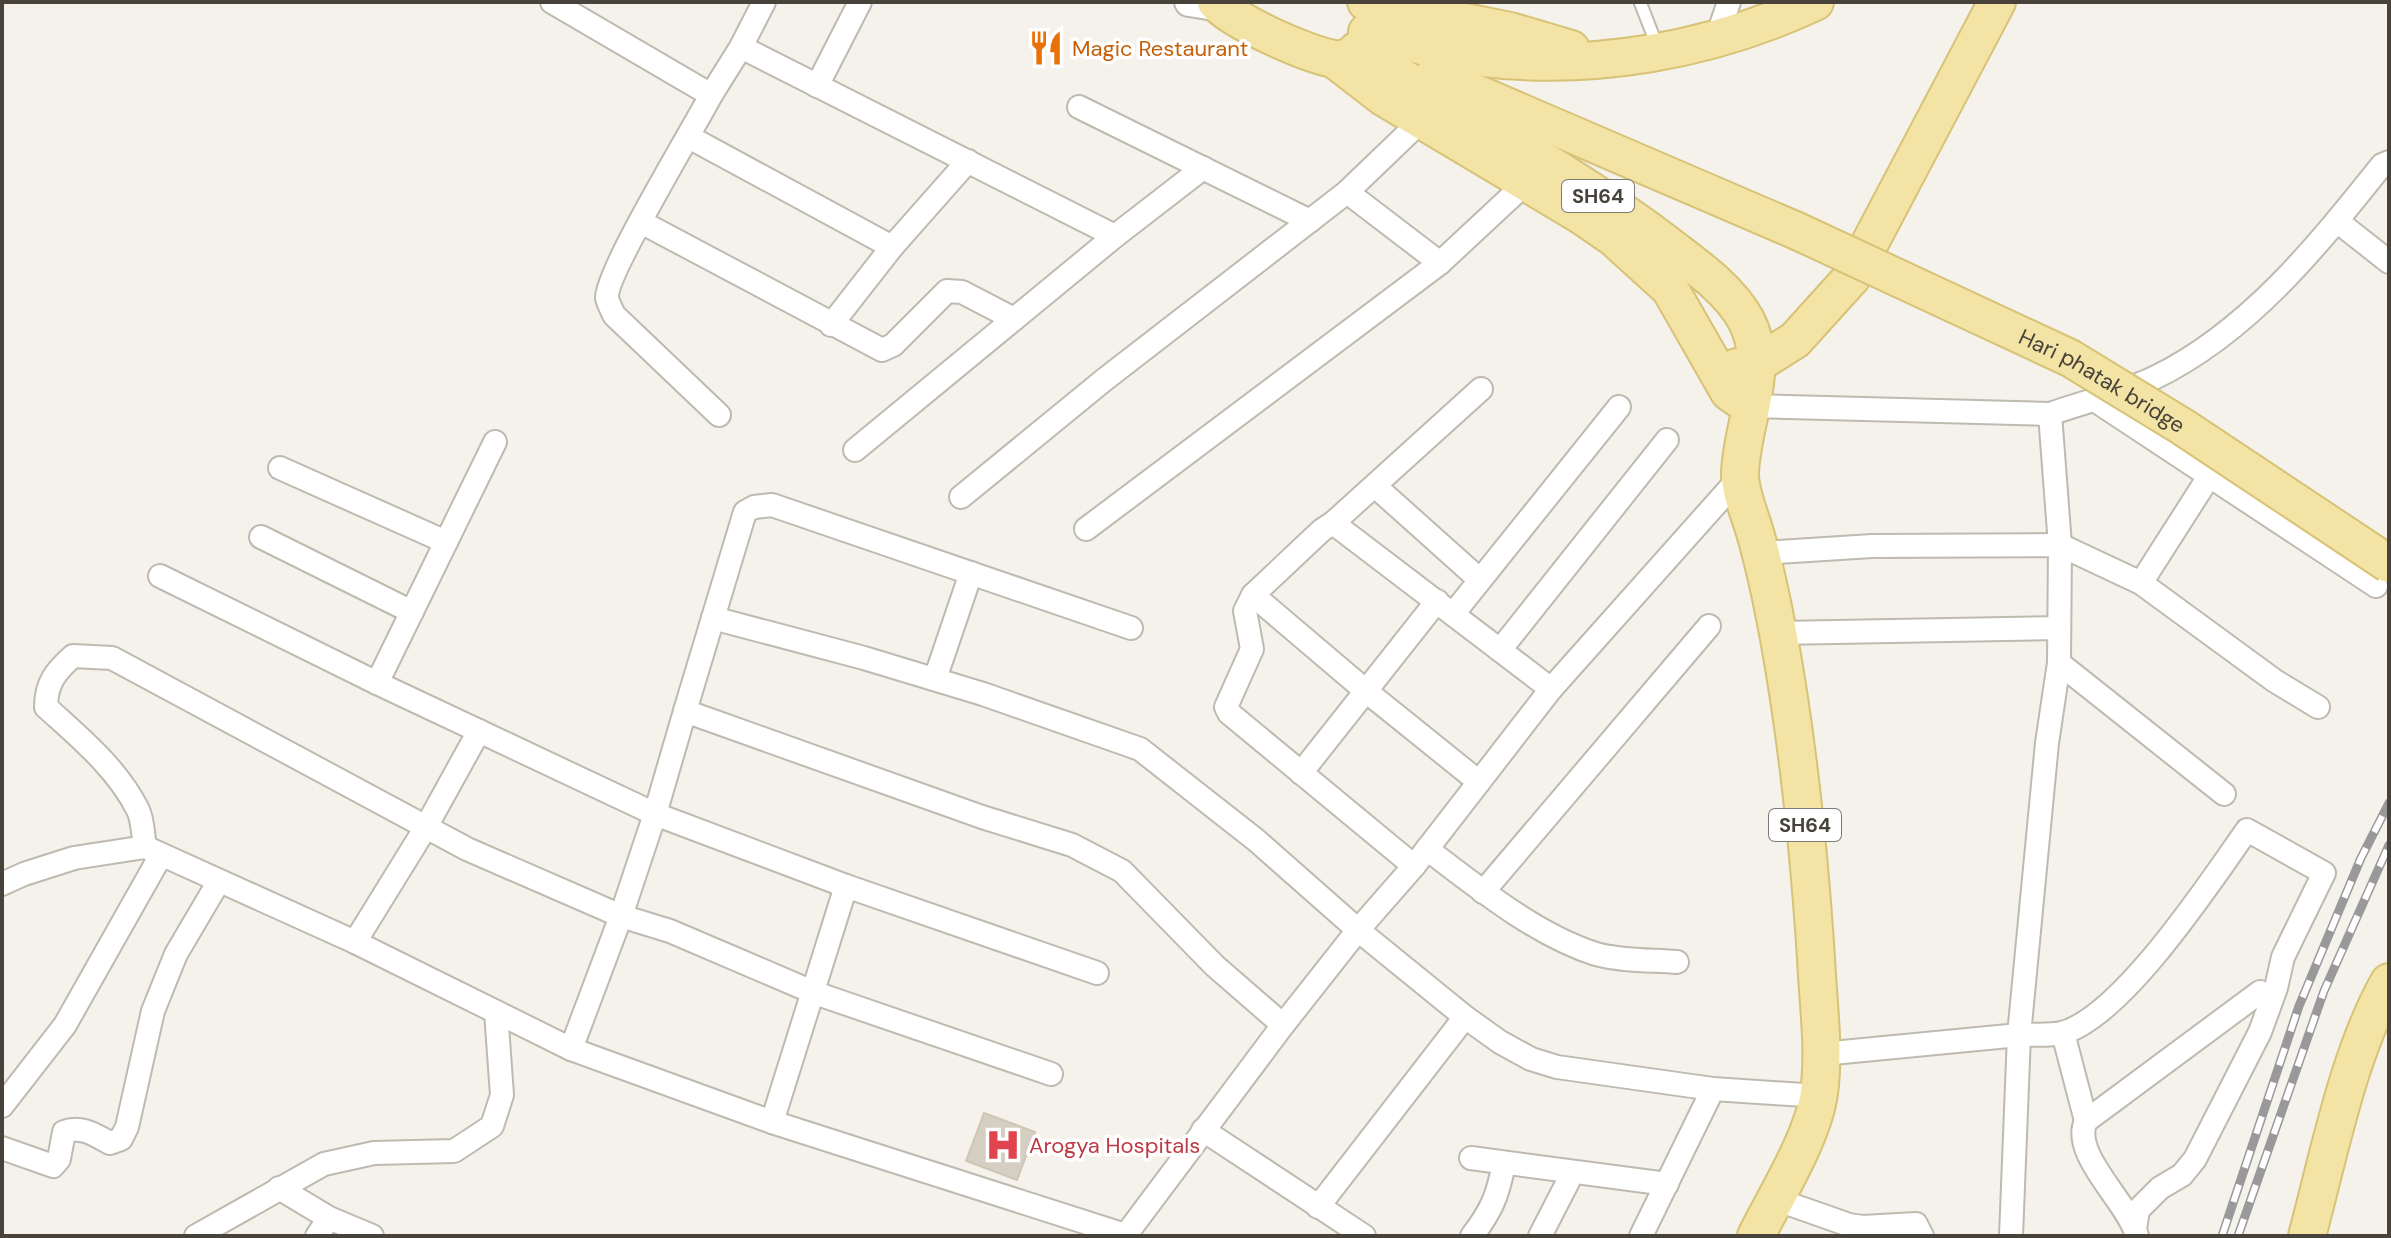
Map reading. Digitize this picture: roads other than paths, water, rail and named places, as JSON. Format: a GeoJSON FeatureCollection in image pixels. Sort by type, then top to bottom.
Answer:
{"type":"FeatureCollection","features":[{"type":"Feature","properties":{"kind":"main road"},"geometry":{"type":"LineString","coordinates":[[1208,4],[1270,34],[1356,32],[1472,57],[1594,60],[1660,53],[1716,40],[1772,22],[1815,2]]}},
{"type":"Feature","properties":{"kind":"main road"},"geometry":{"type":"LineString","coordinates":[[1716,371],[1757,364],[1795,340],[1852,277],[1997,2]]}},
{"type":"Feature","properties":{"kind":"main road","name":"SH64"},"geometry":{"type":"LineString","coordinates":[[1356,32],[1671,247],[1733,301],[1749,328],[1757,364],[1740,477],[1761,553],[1778,633],[1810,861],[1822,1054],[1819,1096],[1808,1131],[1756,1236]]}},
{"type":"Feature","properties":{"kind":"main road","name":"SH64"},"geometry":{"type":"LineString","coordinates":[[1356,32],[1383,97],[1527,182],[1614,238],[1670,289],[1729,392],[1749,406]]}},
{"type":"Feature","properties":{"kind":"main road","name":"Hari phatak bridge"},"geometry":{"type":"LineString","coordinates":[[1356,32],[2070,358],[2183,427],[2382,575]]}},
{"type":"Feature","properties":{"kind":"main road"},"geometry":{"type":"LineString","coordinates":[[2307,1236],[2347,1089],[2375,1006],[2389,982]]}},
{"type":"Feature","properties":{"kind":"street"},"geometry":{"type":"LineString","coordinates":[[552,2],[711,95]]}},
{"type":"Feature","properties":{"kind":"street"},"geometry":{"type":"LineString","coordinates":[[719,415],[614,315],[607,298],[610,281],[641,222],[764,2]]}},
{"type":"Feature","properties":{"kind":"street"},"geometry":{"type":"LineString","coordinates":[[817,86],[860,2]]}},
{"type":"Feature","properties":{"kind":"street"},"geometry":{"type":"LineString","coordinates":[[1716,40],[1729,2]]}},
{"type":"Feature","properties":{"kind":"street"},"geometry":{"type":"LineString","coordinates":[[741,47],[1115,236]]}},
{"type":"Feature","properties":{"kind":"street"},"geometry":{"type":"LineString","coordinates":[[1079,107],[1310,221]]}},
{"type":"Feature","properties":{"kind":"street"},"geometry":{"type":"LineString","coordinates":[[961,497],[1104,380],[1347,192],[1422,120]]}},
{"type":"Feature","properties":{"kind":"street"},"geometry":{"type":"LineString","coordinates":[[689,137],[892,247]]}},
{"type":"Feature","properties":{"kind":"street"},"geometry":{"type":"LineString","coordinates":[[831,325],[892,247],[968,161]]}},
{"type":"Feature","properties":{"kind":"street"},"geometry":{"type":"LineString","coordinates":[[1749,406],[2050,414],[2154,378],[2217,339],[2265,299],[2337,221],[2382,165],[2389,162]]}},
{"type":"Feature","properties":{"kind":"street"},"geometry":{"type":"LineString","coordinates":[[855,450],[1115,236],[1203,168]]}},
{"type":"Feature","properties":{"kind":"street"},"geometry":{"type":"LineString","coordinates":[[1086,529],[1440,263],[1527,182]]}},
{"type":"Feature","properties":{"kind":"street"},"geometry":{"type":"LineString","coordinates":[[1347,192],[1440,263]]}},
{"type":"Feature","properties":{"kind":"street"},"geometry":{"type":"LineString","coordinates":[[2337,221],[2389,262]]}},
{"type":"Feature","properties":{"kind":"street"},"geometry":{"type":"LineString","coordinates":[[641,222],[878,349],[887,349],[947,291],[962,292],[1014,319]]}},
{"type":"Feature","properties":{"kind":"street"},"geometry":{"type":"LineString","coordinates":[[1481,389],[1253,595],[1245,611],[1252,649],[1226,707],[1229,713],[1301,773],[1421,858],[1555,936],[1598,954],[1677,962]]}},
{"type":"Feature","properties":{"kind":"street"},"geometry":{"type":"LineString","coordinates":[[2093,399],[2210,475],[2382,575]]}},
{"type":"Feature","properties":{"kind":"street"},"geometry":{"type":"LineString","coordinates":[[1301,773],[1366,691],[1445,608],[1480,580],[1619,407]]}},
{"type":"Feature","properties":{"kind":"street"},"geometry":{"type":"LineString","coordinates":[[2011,1236],[2019,1035],[2047,743],[2059,663],[2060,545],[2050,414]]}},
{"type":"Feature","properties":{"kind":"street"},"geometry":{"type":"LineString","coordinates":[[1500,650],[1667,440]]}},
{"type":"Feature","properties":{"kind":"street"},"geometry":{"type":"LineString","coordinates":[[377,683],[495,442]]}},
{"type":"Feature","properties":{"kind":"street"},"geometry":{"type":"LineString","coordinates":[[280,468],[446,542]]}},
{"type":"Feature","properties":{"kind":"street"},"geometry":{"type":"LineString","coordinates":[[2141,583],[2210,475]]}},
{"type":"Feature","properties":{"kind":"street"},"geometry":{"type":"LineString","coordinates":[[2,884],[74,858],[153,851],[355,942],[571,1049],[772,1122],[1126,1236],[1283,1025],[1358,930],[1421,858],[1551,689],[1740,477]]}},
{"type":"Feature","properties":{"kind":"street"},"geometry":{"type":"LineString","coordinates":[[1375,486],[1480,580]]}},
{"type":"Feature","properties":{"kind":"street"},"geometry":{"type":"LineString","coordinates":[[571,1049],[655,814],[745,512],[754,507],[772,505],[1131,628]]}},
{"type":"Feature","properties":{"kind":"street"},"geometry":{"type":"LineString","coordinates":[[1333,523],[1551,689]]}},
{"type":"Feature","properties":{"kind":"street"},"geometry":{"type":"LineString","coordinates":[[261,537],[412,612]]}},
{"type":"Feature","properties":{"kind":"street"},"geometry":{"type":"LineString","coordinates":[[1761,553],[1872,546],[2060,545],[2141,583],[2275,681],[2318,707]]}},
{"type":"Feature","properties":{"kind":"street"},"geometry":{"type":"LineString","coordinates":[[935,679],[971,573]]}},
{"type":"Feature","properties":{"kind":"street"},"geometry":{"type":"LineString","coordinates":[[160,576],[377,683],[655,814],[846,886],[1097,973]]}},
{"type":"Feature","properties":{"kind":"street"},"geometry":{"type":"LineString","coordinates":[[1253,595],[1479,782]]}},
{"type":"Feature","properties":{"kind":"street"},"geometry":{"type":"LineString","coordinates":[[713,618],[935,679],[1140,749],[1256,840],[1358,930],[1465,1017],[1520,1053],[1557,1067],[1713,1089],[1819,1096]]}},
{"type":"Feature","properties":{"kind":"street"},"geometry":{"type":"LineString","coordinates":[[1483,892],[1709,626]]}},
{"type":"Feature","properties":{"kind":"street"},"geometry":{"type":"LineString","coordinates":[[1778,633],[2059,628]]}},
{"type":"Feature","properties":{"kind":"street"},"geometry":{"type":"LineString","coordinates":[[2,1106],[65,1025],[153,851],[140,812],[111,770],[46,707],[46,690],[56,671],[73,656],[112,658],[467,849],[621,916],[670,931],[815,993],[1051,1074]]}},
{"type":"Feature","properties":{"kind":"street"},"geometry":{"type":"LineString","coordinates":[[2059,663],[2224,794]]}},
{"type":"Feature","properties":{"kind":"street"},"geometry":{"type":"LineString","coordinates":[[685,711],[967,812],[1072,845],[1122,871],[1215,966],[1283,1025]]}},
{"type":"Feature","properties":{"kind":"street"},"geometry":{"type":"LineString","coordinates":[[355,942],[426,827],[479,731]]}},
{"type":"Feature","properties":{"kind":"street"},"geometry":{"type":"LineString","coordinates":[[1822,1054],[2063,1033],[2093,1016],[2119,994],[2182,923],[2247,830],[2324,873],[2283,957],[2260,1032],[2195,1159],[2182,1175],[2160,1188],[2138,1210],[2136,1232]]}},
{"type":"Feature","properties":{"kind":"street"},"geometry":{"type":"LineString","coordinates":[[2,1148],[53,1166],[59,1159],[64,1132],[74,1128],[110,1143],[121,1139],[127,1127],[153,1011],[176,954],[219,881]]}},
{"type":"Feature","properties":{"kind":"street"},"geometry":{"type":"LineString","coordinates":[[772,1122],[815,993],[846,886]]}},
{"type":"Feature","properties":{"kind":"street"},"geometry":{"type":"LineString","coordinates":[[2136,1232],[2087,1152],[2082,1129],[2086,1121],[2172,1054],[2260,992]]}},
{"type":"Feature","properties":{"kind":"street"},"geometry":{"type":"LineString","coordinates":[[196,1236],[324,1164],[374,1153],[454,1151],[492,1126],[502,1095],[496,1012]]}},
{"type":"Feature","properties":{"kind":"street"},"geometry":{"type":"LineString","coordinates":[[1318,1207],[1465,1017]]}},
{"type":"Feature","properties":{"kind":"street"},"geometry":{"type":"LineString","coordinates":[[2063,1033],[2086,1121]]}},
{"type":"Feature","properties":{"kind":"street"},"geometry":{"type":"LineString","coordinates":[[1641,1236],[1713,1089]]}},
{"type":"Feature","properties":{"kind":"street"},"geometry":{"type":"LineString","coordinates":[[1203,1130],[1364,1236]]}},
{"type":"Feature","properties":{"kind":"street"},"geometry":{"type":"LineString","coordinates":[[1471,1158],[1667,1184]]}},
{"type":"Feature","properties":{"kind":"street"},"geometry":{"type":"LineString","coordinates":[[1472,1236],[1488,1216],[1498,1194],[1504,1163]]}},
{"type":"Feature","properties":{"kind":"street"},"geometry":{"type":"LineString","coordinates":[[1540,1236],[1573,1172]]}},
{"type":"Feature","properties":{"kind":"street"},"geometry":{"type":"LineString","coordinates":[[279,1188],[323,1227],[372,1236]]}},
{"type":"Feature","properties":{"kind":"street"},"geometry":{"type":"LineString","coordinates":[[1775,1199],[1847,1231],[1908,1222],[1916,1224],[1922,1236]]}},
{"type":"Feature","properties":{"kind":"lane"},"geometry":{"type":"LineString","coordinates":[[1640,2],[1660,53]]}},
{"type":"Feature","properties":{"kind":"railway"},"geometry":{"type":"LineString","coordinates":[[2222,1236],[2299,1006],[2361,858],[2389,803]]}},
{"type":"Feature","properties":{"kind":"railway"},"geometry":{"type":"LineString","coordinates":[[2238,1236],[2324,991],[2389,845]]}},
{"type":"Feature","properties":{"kind":"place","name":"Magic Restaurant"},"geometry":{"type":"Point","coordinates":[1046,48]}},
{"type":"Feature","properties":{"kind":"place","name":"Arogya Hospitals"},"geometry":{"type":"Point","coordinates":[1003,1145]}}]}
